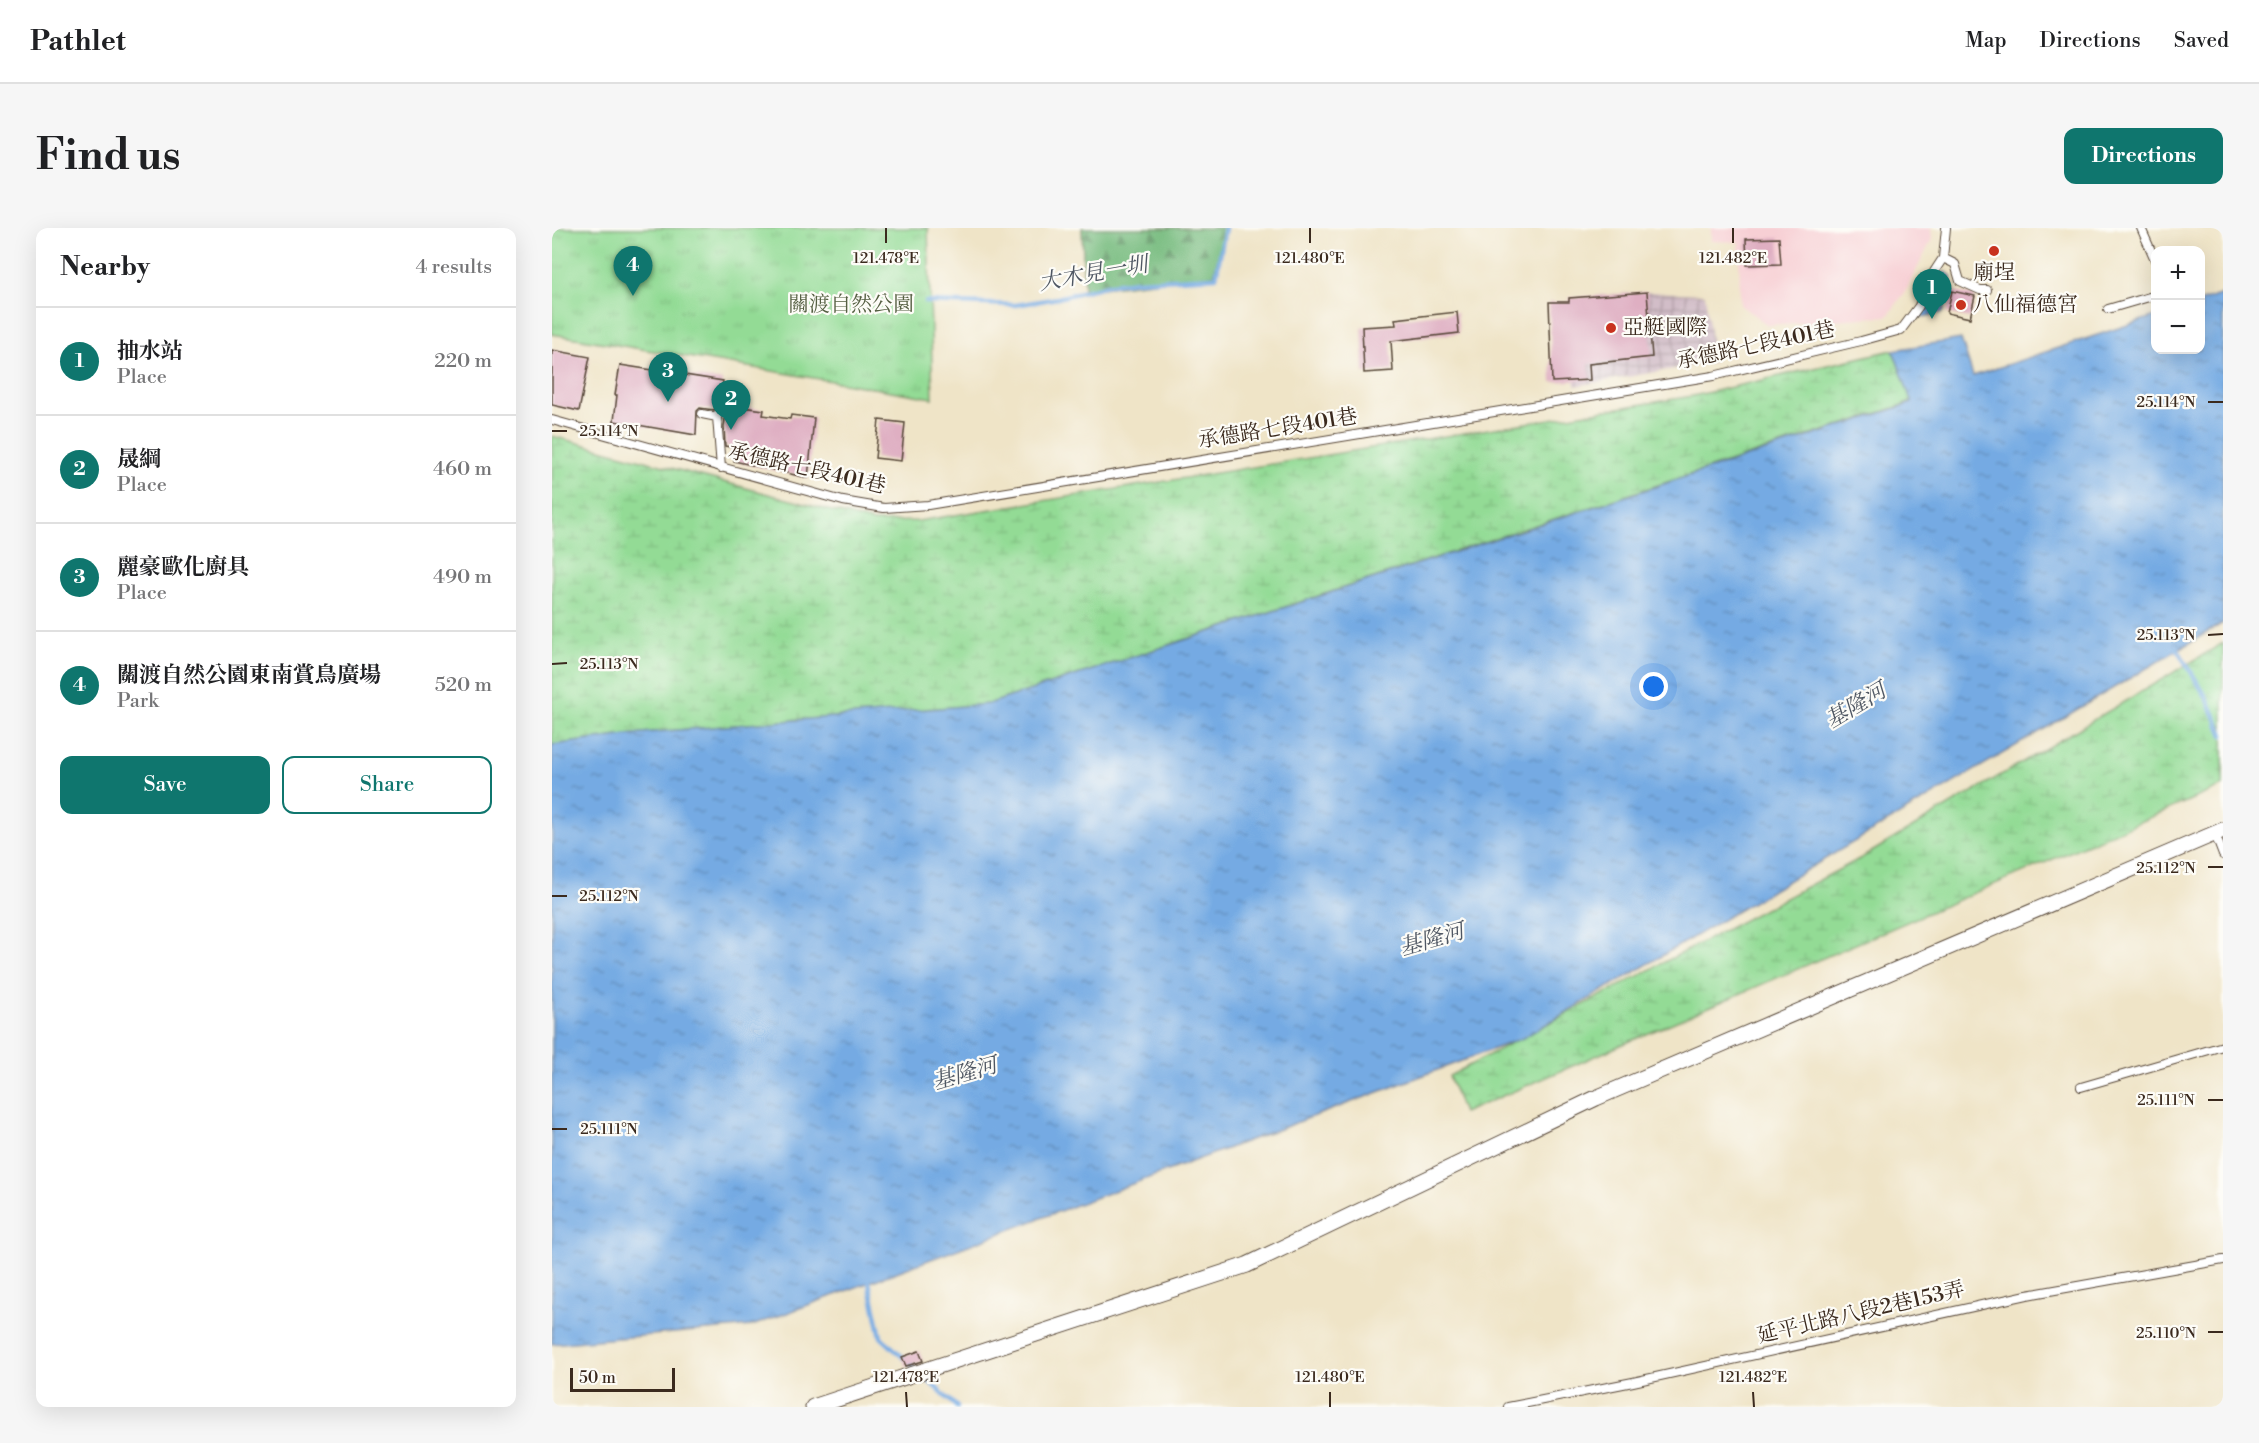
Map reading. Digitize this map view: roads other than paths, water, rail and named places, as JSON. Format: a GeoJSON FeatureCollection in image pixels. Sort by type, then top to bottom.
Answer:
{"type":"FeatureCollection","features":[{"type":"Feature","properties":{"kind":"street"},"geometry":{"type":"LineString","coordinates":[[813,1407],[1247,1265],[1596,1098],[2219,832]]}},
{"type":"Feature","properties":{"kind":"lane","name":"承德路七段401巷"},"geometry":{"type":"LineString","coordinates":[[552,420],[843,501],[884,508],[928,505],[1713,376],[1861,341],[1901,330],[1919,306],[1928,281],[1943,258],[1946,228]]}},
{"type":"Feature","properties":{"kind":"lane"},"geometry":{"type":"LineString","coordinates":[[2141,228],[2151,251]]}},
{"type":"Feature","properties":{"kind":"lane"},"geometry":{"type":"LineString","coordinates":[[1943,258],[1955,264],[1960,281],[1980,290],[1987,290]]}},
{"type":"Feature","properties":{"kind":"lane"},"geometry":{"type":"LineString","coordinates":[[2108,309],[2151,297]]}},
{"type":"Feature","properties":{"kind":"lane"},"geometry":{"type":"LineString","coordinates":[[721,468],[717,417],[725,403],[733,400]]}},
{"type":"Feature","properties":{"kind":"lane"},"geometry":{"type":"LineString","coordinates":[[702,414],[717,417]]}},
{"type":"Feature","properties":{"kind":"lane"},"geometry":{"type":"LineString","coordinates":[[2219,832],[2223,855]]}},
{"type":"Feature","properties":{"kind":"lane"},"geometry":{"type":"LineString","coordinates":[[2081,1087],[2223,1046]]}},
{"type":"Feature","properties":{"kind":"lane","name":"延平北路八段2巷153弄"},"geometry":{"type":"LineString","coordinates":[[1508,1407],[1645,1380],[2027,1295],[2223,1260]]}},
{"type":"Feature","properties":{"kind":"water"},"geometry":{"type":"Polygon","coordinates":[[[1945,272],[1951,276],[1951,285],[1943,312],[1919,318],[1932,286],[1945,272]]]}},
{"type":"Feature","properties":{"kind":"water","name":"基隆河"},"geometry":{"type":"Polygon","coordinates":[[[2223,294],[2223,623],[1523,1038],[752,1326],[552,1344],[552,745],[642,733],[988,704],[1912,403],[1893,350],[1961,339],[1973,376],[2151,317],[2151,354],[2205,354],[2205,300],[2223,294]]]}},
{"type":"Feature","properties":{"kind":"waterway","name":"大木見一圳"},"geometry":{"type":"LineString","coordinates":[[926,302],[1016,305],[1058,298],[1112,284],[1216,277],[1225,228]]}},
{"type":"Feature","properties":{"kind":"waterway"},"geometry":{"type":"LineString","coordinates":[[2176,647],[2208,700],[2223,735]]}},
{"type":"Feature","properties":{"kind":"waterway"},"geometry":{"type":"LineString","coordinates":[[869,1282],[881,1337],[957,1407]]}},
{"type":"Feature","properties":{"kind":"place","name":"廟埕"},"geometry":{"type":"Point","coordinates":[1994,251]}},
{"type":"Feature","properties":{"kind":"place","name":"關渡自然公園東南賞鳥廣場"},"geometry":{"type":"Point","coordinates":[633,296]}},
{"type":"Feature","properties":{"kind":"place","name":"八仙福德宮"},"geometry":{"type":"Point","coordinates":[1961,305]}},
{"type":"Feature","properties":{"kind":"place","name":"抽水站"},"geometry":{"type":"Point","coordinates":[1932,319]}},
{"type":"Feature","properties":{"kind":"place","name":"亞艇國際"},"geometry":{"type":"Point","coordinates":[1611,328]}},
{"type":"Feature","properties":{"kind":"place","name":"麗豪歐化廚具"},"geometry":{"type":"Point","coordinates":[668,402]}},
{"type":"Feature","properties":{"kind":"place","name":"晟綱"},"geometry":{"type":"Point","coordinates":[731,430]}},
{"type":"Feature","properties":{"kind":"park label","name":"關渡自然公園"},"geometry":{"type":"Point","coordinates":[851,305]}}]}
